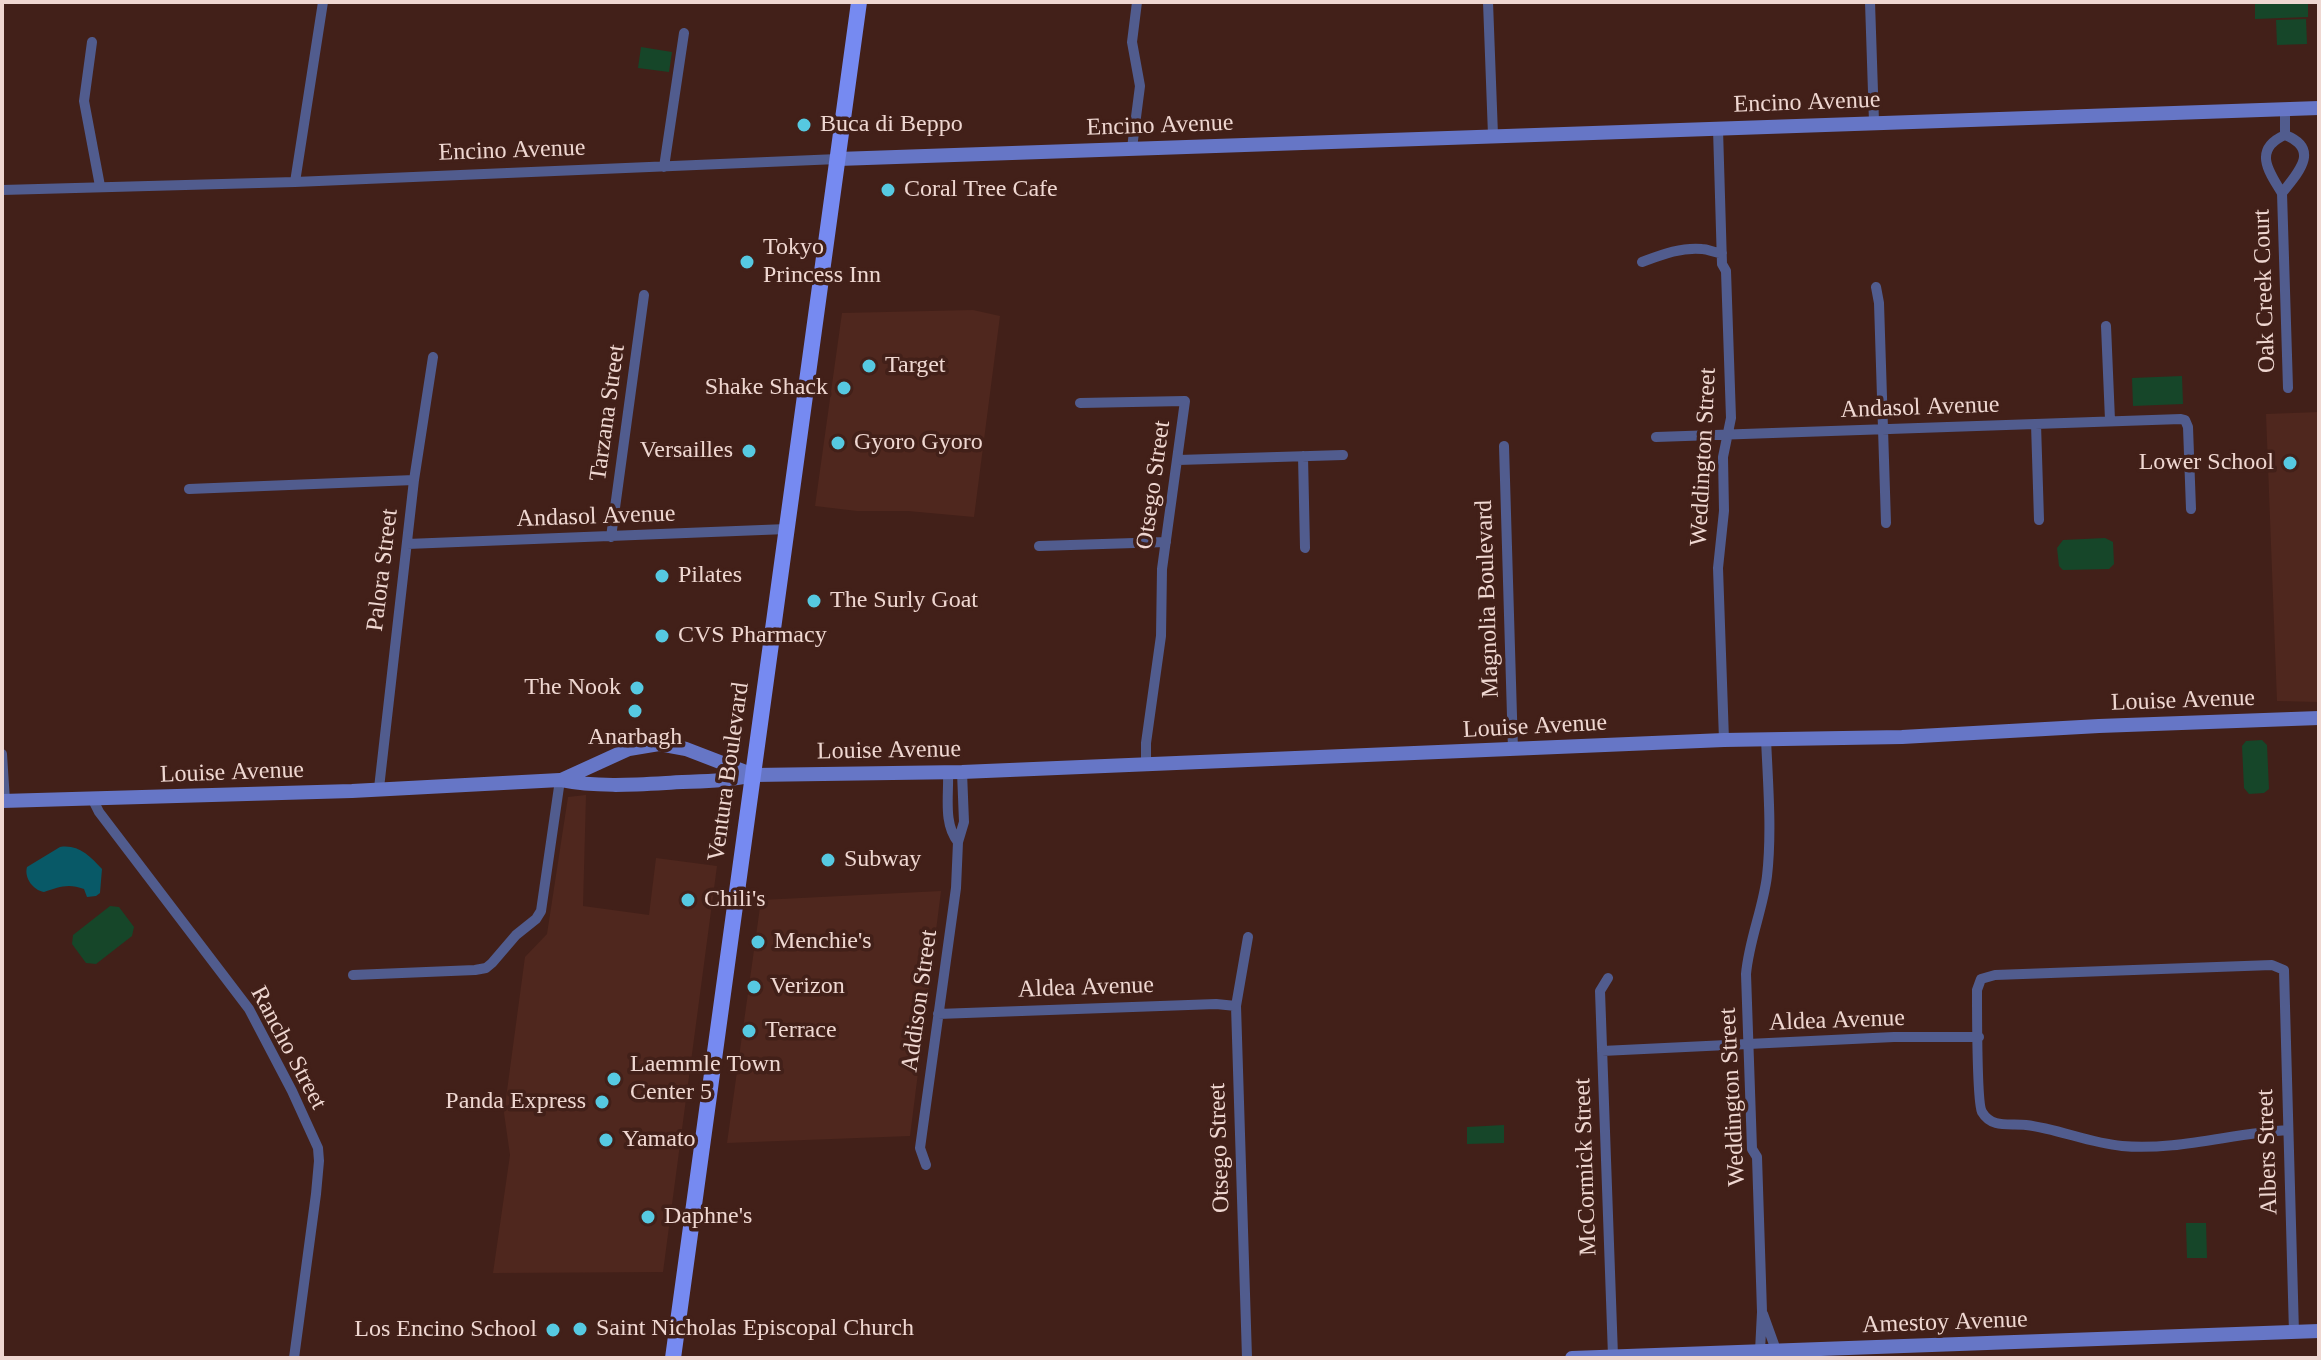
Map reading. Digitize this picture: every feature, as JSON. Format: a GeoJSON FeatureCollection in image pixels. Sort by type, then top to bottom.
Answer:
{"type":"FeatureCollection","features":[{"type":"Feature","properties":{"kind":"main road","name":"Ventura Boulevard"},"geometry":{"type":"LineString","coordinates":[[673,1358],[859,2]]}},
{"type":"Feature","properties":{"kind":"street"},"geometry":{"type":"LineString","coordinates":[[295,182],[323,2]]}},
{"type":"Feature","properties":{"kind":"street"},"geometry":{"type":"LineString","coordinates":[[1132,148],[1140,86],[1132,42],[1137,2]]}},
{"type":"Feature","properties":{"kind":"street"},"geometry":{"type":"LineString","coordinates":[[1488,2],[1493,135]]}},
{"type":"Feature","properties":{"kind":"street"},"geometry":{"type":"LineString","coordinates":[[1870,2],[1874,122]]}},
{"type":"Feature","properties":{"kind":"street"},"geometry":{"type":"LineString","coordinates":[[664,167],[684,33]]}},
{"type":"Feature","properties":{"kind":"street"},"geometry":{"type":"LineString","coordinates":[[92,42],[84,101],[100,186]]}},
{"type":"Feature","properties":{"kind":"street","name":"Encino Avenue"},"geometry":{"type":"LineString","coordinates":[[2,190],[2319,108]]}},
{"type":"Feature","properties":{"kind":"street","name":"Oak Creek Court"},"geometry":{"type":"LineString","coordinates":[[2285,109],[2285,135]]}},
{"type":"Feature","properties":{"kind":"street","name":"Weddington Street"},"geometry":{"type":"LineString","coordinates":[[1718,129],[1731,418],[1723,457],[1724,511],[1718,568],[1724,740]]}},
{"type":"Feature","properties":{"kind":"street","name":"Oak Creek Court"},"geometry":{"type":"LineString","coordinates":[[2282,193],[2305,163],[2306,153],[2300,143],[2285,135]]}},
{"type":"Feature","properties":{"kind":"street","name":"Oak Creek Court"},"geometry":{"type":"LineString","coordinates":[[2285,135],[2270,144],[2266,154],[2270,173],[2282,193],[2288,388]]}},
{"type":"Feature","properties":{"kind":"street"},"geometry":{"type":"LineString","coordinates":[[1642,262],[1670,251],[1705,248],[1713,253],[1722,247]]}},
{"type":"Feature","properties":{"kind":"street"},"geometry":{"type":"LineString","coordinates":[[1876,287],[1886,523]]}},
{"type":"Feature","properties":{"kind":"street","name":"Tarzana Street"},"geometry":{"type":"LineString","coordinates":[[611,537],[644,295]]}},
{"type":"Feature","properties":{"kind":"street"},"geometry":{"type":"LineString","coordinates":[[2106,326],[2110,420]]}},
{"type":"Feature","properties":{"kind":"street","name":"Palora Street"},"geometry":{"type":"LineString","coordinates":[[379,788],[414,480],[433,357]]}},
{"type":"Feature","properties":{"kind":"street","name":"Otsego Street"},"geometry":{"type":"LineString","coordinates":[[1080,403],[1185,401],[1161,584],[1161,636],[1146,743],[1146,765]]}},
{"type":"Feature","properties":{"kind":"street","name":"Andasol Avenue"},"geometry":{"type":"LineString","coordinates":[[1656,437],[2110,420],[2185,420],[2191,509]]}},
{"type":"Feature","properties":{"kind":"street"},"geometry":{"type":"LineString","coordinates":[[2036,424],[2039,520]]}},
{"type":"Feature","properties":{"kind":"street","name":"Magnolia Boulevard"},"geometry":{"type":"LineString","coordinates":[[1504,446],[1513,750]]}},
{"type":"Feature","properties":{"kind":"street"},"geometry":{"type":"LineString","coordinates":[[1178,460],[1343,455]]}},
{"type":"Feature","properties":{"kind":"street"},"geometry":{"type":"LineString","coordinates":[[1303,456],[1305,548]]}},
{"type":"Feature","properties":{"kind":"street"},"geometry":{"type":"LineString","coordinates":[[189,489],[414,480]]}},
{"type":"Feature","properties":{"kind":"street","name":"Andasol Avenue"},"geometry":{"type":"LineString","coordinates":[[407,544],[787,529]]}},
{"type":"Feature","properties":{"kind":"street"},"geometry":{"type":"LineString","coordinates":[[1039,546],[1166,542]]}},
{"type":"Feature","properties":{"kind":"street","name":"Louise Avenue"},"geometry":{"type":"LineString","coordinates":[[3,801],[560,780],[581,784],[650,784],[729,781],[754,775],[955,773],[2319,718]]}},
{"type":"Feature","properties":{"kind":"street","name":"Weddington Street"},"geometry":{"type":"LineString","coordinates":[[1766,739],[1769,856],[1748,954],[1752,1149],[1757,1157],[1762,1312],[1768,1351]]}},
{"type":"Feature","properties":{"kind":"street","name":"Louise Avenue"},"geometry":{"type":"LineString","coordinates":[[560,780],[629,749],[659,744],[686,749],[754,775]]}},
{"type":"Feature","properties":{"kind":"street"},"geometry":{"type":"LineString","coordinates":[[2,754],[3,801]]}},
{"type":"Feature","properties":{"kind":"street","name":"Addison Street"},"geometry":{"type":"LineString","coordinates":[[926,1165],[920,1148],[956,888],[958,842],[949,820],[955,773]]}},
{"type":"Feature","properties":{"kind":"street"},"geometry":{"type":"LineString","coordinates":[[353,975],[486,968],[541,911],[560,780]]}},
{"type":"Feature","properties":{"kind":"street","name":"Rancho Street"},"geometry":{"type":"LineString","coordinates":[[93,800],[249,1009],[318,1148],[316,1194],[294,1358]]}},
{"type":"Feature","properties":{"kind":"street","name":"Otsego Street"},"geometry":{"type":"LineString","coordinates":[[1247,1358],[1236,1006],[1248,937]]}},
{"type":"Feature","properties":{"kind":"street","name":"Albers Street"},"geometry":{"type":"LineString","coordinates":[[1979,1037],[1977,990],[1981,979],[1995,975],[2272,965],[2284,970],[2294,1333]]}},
{"type":"Feature","properties":{"kind":"street","name":"McCormick Street"},"geometry":{"type":"LineString","coordinates":[[1608,978],[1600,991],[1613,1356]]}},
{"type":"Feature","properties":{"kind":"street","name":"Aldea Avenue"},"geometry":{"type":"LineString","coordinates":[[938,1014],[1216,1004],[1236,1006]]}},
{"type":"Feature","properties":{"kind":"street","name":"Aldea Avenue"},"geometry":{"type":"LineString","coordinates":[[1602,1051],[1894,1037],[1979,1037]]}},
{"type":"Feature","properties":{"kind":"street"},"geometry":{"type":"LineString","coordinates":[[1979,1037],[1979,1097],[1983,1115],[1999,1125],[2026,1125],[2092,1142],[2123,1146],[2159,1146],[2288,1130]]}},
{"type":"Feature","properties":{"kind":"street","name":"Amestoy Avenue"},"geometry":{"type":"LineString","coordinates":[[1572,1358],[2319,1331]]}},
{"type":"Feature","properties":{"kind":"shaded area"},"geometry":{"type":"Polygon","coordinates":[[[973,310],[1000,316],[974,517],[815,506],[842,313],[973,310]]]}},
{"type":"Feature","properties":{"kind":"shaded area"},"geometry":{"type":"Polygon","coordinates":[[[2319,412],[2319,702],[2277,701],[2266,414],[2319,412]]]}},
{"type":"Feature","properties":{"kind":"shaded area"},"geometry":{"type":"Polygon","coordinates":[[[586,795],[583,906],[649,915],[656,858],[717,866],[663,1272],[493,1273],[510,1155],[504,1113],[525,957],[547,934],[568,797],[586,795]]]}},
{"type":"Feature","properties":{"kind":"shaded area"},"geometry":{"type":"Polygon","coordinates":[[[941,891],[910,1136],[727,1143],[761,900],[941,891]]]}},
{"type":"Feature","properties":{"kind":"green space"},"geometry":{"type":"Polygon","coordinates":[[[2255,2],[2308,2],[2308,17],[2255,19],[2255,2]]]}},
{"type":"Feature","properties":{"kind":"green space"},"geometry":{"type":"Polygon","coordinates":[[[2306,19],[2307,44],[2277,45],[2276,20],[2306,19]]]}},
{"type":"Feature","properties":{"kind":"green space"},"geometry":{"type":"Polygon","coordinates":[[[641,47],[672,52],[669,72],[638,68],[641,47]]]}},
{"type":"Feature","properties":{"kind":"green space"},"geometry":{"type":"Polygon","coordinates":[[[2182,376],[2183,404],[2133,406],[2132,378],[2182,376]]]}},
{"type":"Feature","properties":{"kind":"green space"},"geometry":{"type":"Polygon","coordinates":[[[2105,538],[2113,542],[2114,564],[2109,569],[2063,570],[2059,566],[2057,548],[2063,540],[2105,538]]]}},
{"type":"Feature","properties":{"kind":"green space"},"geometry":{"type":"Polygon","coordinates":[[[2262,740],[2267,745],[2269,789],[2264,793],[2249,794],[2244,788],[2242,746],[2246,741],[2262,740]]]}},
{"type":"Feature","properties":{"kind":"green space"},"geometry":{"type":"Polygon","coordinates":[[[110,906],[119,907],[134,927],[132,936],[96,964],[86,963],[72,944],[73,935],[110,906]]]}},
{"type":"Feature","properties":{"kind":"green space"},"geometry":{"type":"Polygon","coordinates":[[[1504,1125],[1504,1143],[1467,1144],[1467,1127],[1504,1125]]]}},
{"type":"Feature","properties":{"kind":"green space"},"geometry":{"type":"Polygon","coordinates":[[[2186,1223],[2206,1223],[2207,1258],[2187,1258],[2186,1223]]]}},
{"type":"Feature","properties":{"kind":"water"},"geometry":{"type":"Polygon","coordinates":[[[60,847],[78,849],[102,869],[100,893],[87,897],[84,889],[78,887],[64,886],[44,892],[33,886],[28,879],[27,867],[60,847]]]}},
{"type":"Feature","properties":{"kind":"place","name":"Buca di Beppo"},"geometry":{"type":"Point","coordinates":[804,125]}},
{"type":"Feature","properties":{"kind":"place","name":"Coral Tree Cafe"},"geometry":{"type":"Point","coordinates":[888,190]}},
{"type":"Feature","properties":{"kind":"place","name":"Tokyo Princess Inn"},"geometry":{"type":"Point","coordinates":[747,262]}},
{"type":"Feature","properties":{"kind":"place","name":"Target"},"geometry":{"type":"Point","coordinates":[869,366]}},
{"type":"Feature","properties":{"kind":"place","name":"Shake Shack"},"geometry":{"type":"Point","coordinates":[844,388]}},
{"type":"Feature","properties":{"kind":"place","name":"Gyoro Gyoro"},"geometry":{"type":"Point","coordinates":[838,443]}},
{"type":"Feature","properties":{"kind":"place","name":"Versailles"},"geometry":{"type":"Point","coordinates":[749,451]}},
{"type":"Feature","properties":{"kind":"place","name":"Lower School"},"geometry":{"type":"Point","coordinates":[2290,463]}},
{"type":"Feature","properties":{"kind":"place","name":"Pilates"},"geometry":{"type":"Point","coordinates":[662,576]}},
{"type":"Feature","properties":{"kind":"place","name":"The Surly Goat"},"geometry":{"type":"Point","coordinates":[814,601]}},
{"type":"Feature","properties":{"kind":"place","name":"CVS Pharmacy"},"geometry":{"type":"Point","coordinates":[662,636]}},
{"type":"Feature","properties":{"kind":"place","name":"The Nook"},"geometry":{"type":"Point","coordinates":[637,688]}},
{"type":"Feature","properties":{"kind":"place","name":"Anarbagh"},"geometry":{"type":"Point","coordinates":[635,711]}},
{"type":"Feature","properties":{"kind":"place","name":"Subway"},"geometry":{"type":"Point","coordinates":[828,860]}},
{"type":"Feature","properties":{"kind":"place","name":"Chili's"},"geometry":{"type":"Point","coordinates":[688,900]}},
{"type":"Feature","properties":{"kind":"place","name":"Menchie's"},"geometry":{"type":"Point","coordinates":[758,942]}},
{"type":"Feature","properties":{"kind":"place","name":"Verizon"},"geometry":{"type":"Point","coordinates":[754,987]}},
{"type":"Feature","properties":{"kind":"place","name":"Terrace"},"geometry":{"type":"Point","coordinates":[749,1031]}},
{"type":"Feature","properties":{"kind":"place","name":"Laemmle Town Center 5"},"geometry":{"type":"Point","coordinates":[614,1079]}},
{"type":"Feature","properties":{"kind":"place","name":"Panda Express"},"geometry":{"type":"Point","coordinates":[602,1102]}},
{"type":"Feature","properties":{"kind":"place","name":"Yamato"},"geometry":{"type":"Point","coordinates":[606,1140]}},
{"type":"Feature","properties":{"kind":"place","name":"Daphne's"},"geometry":{"type":"Point","coordinates":[648,1217]}},
{"type":"Feature","properties":{"kind":"place","name":"Saint Nicholas Episcopal Church"},"geometry":{"type":"Point","coordinates":[580,1329]}},
{"type":"Feature","properties":{"kind":"place","name":"Los Encino School"},"geometry":{"type":"Point","coordinates":[553,1330]}}]}
